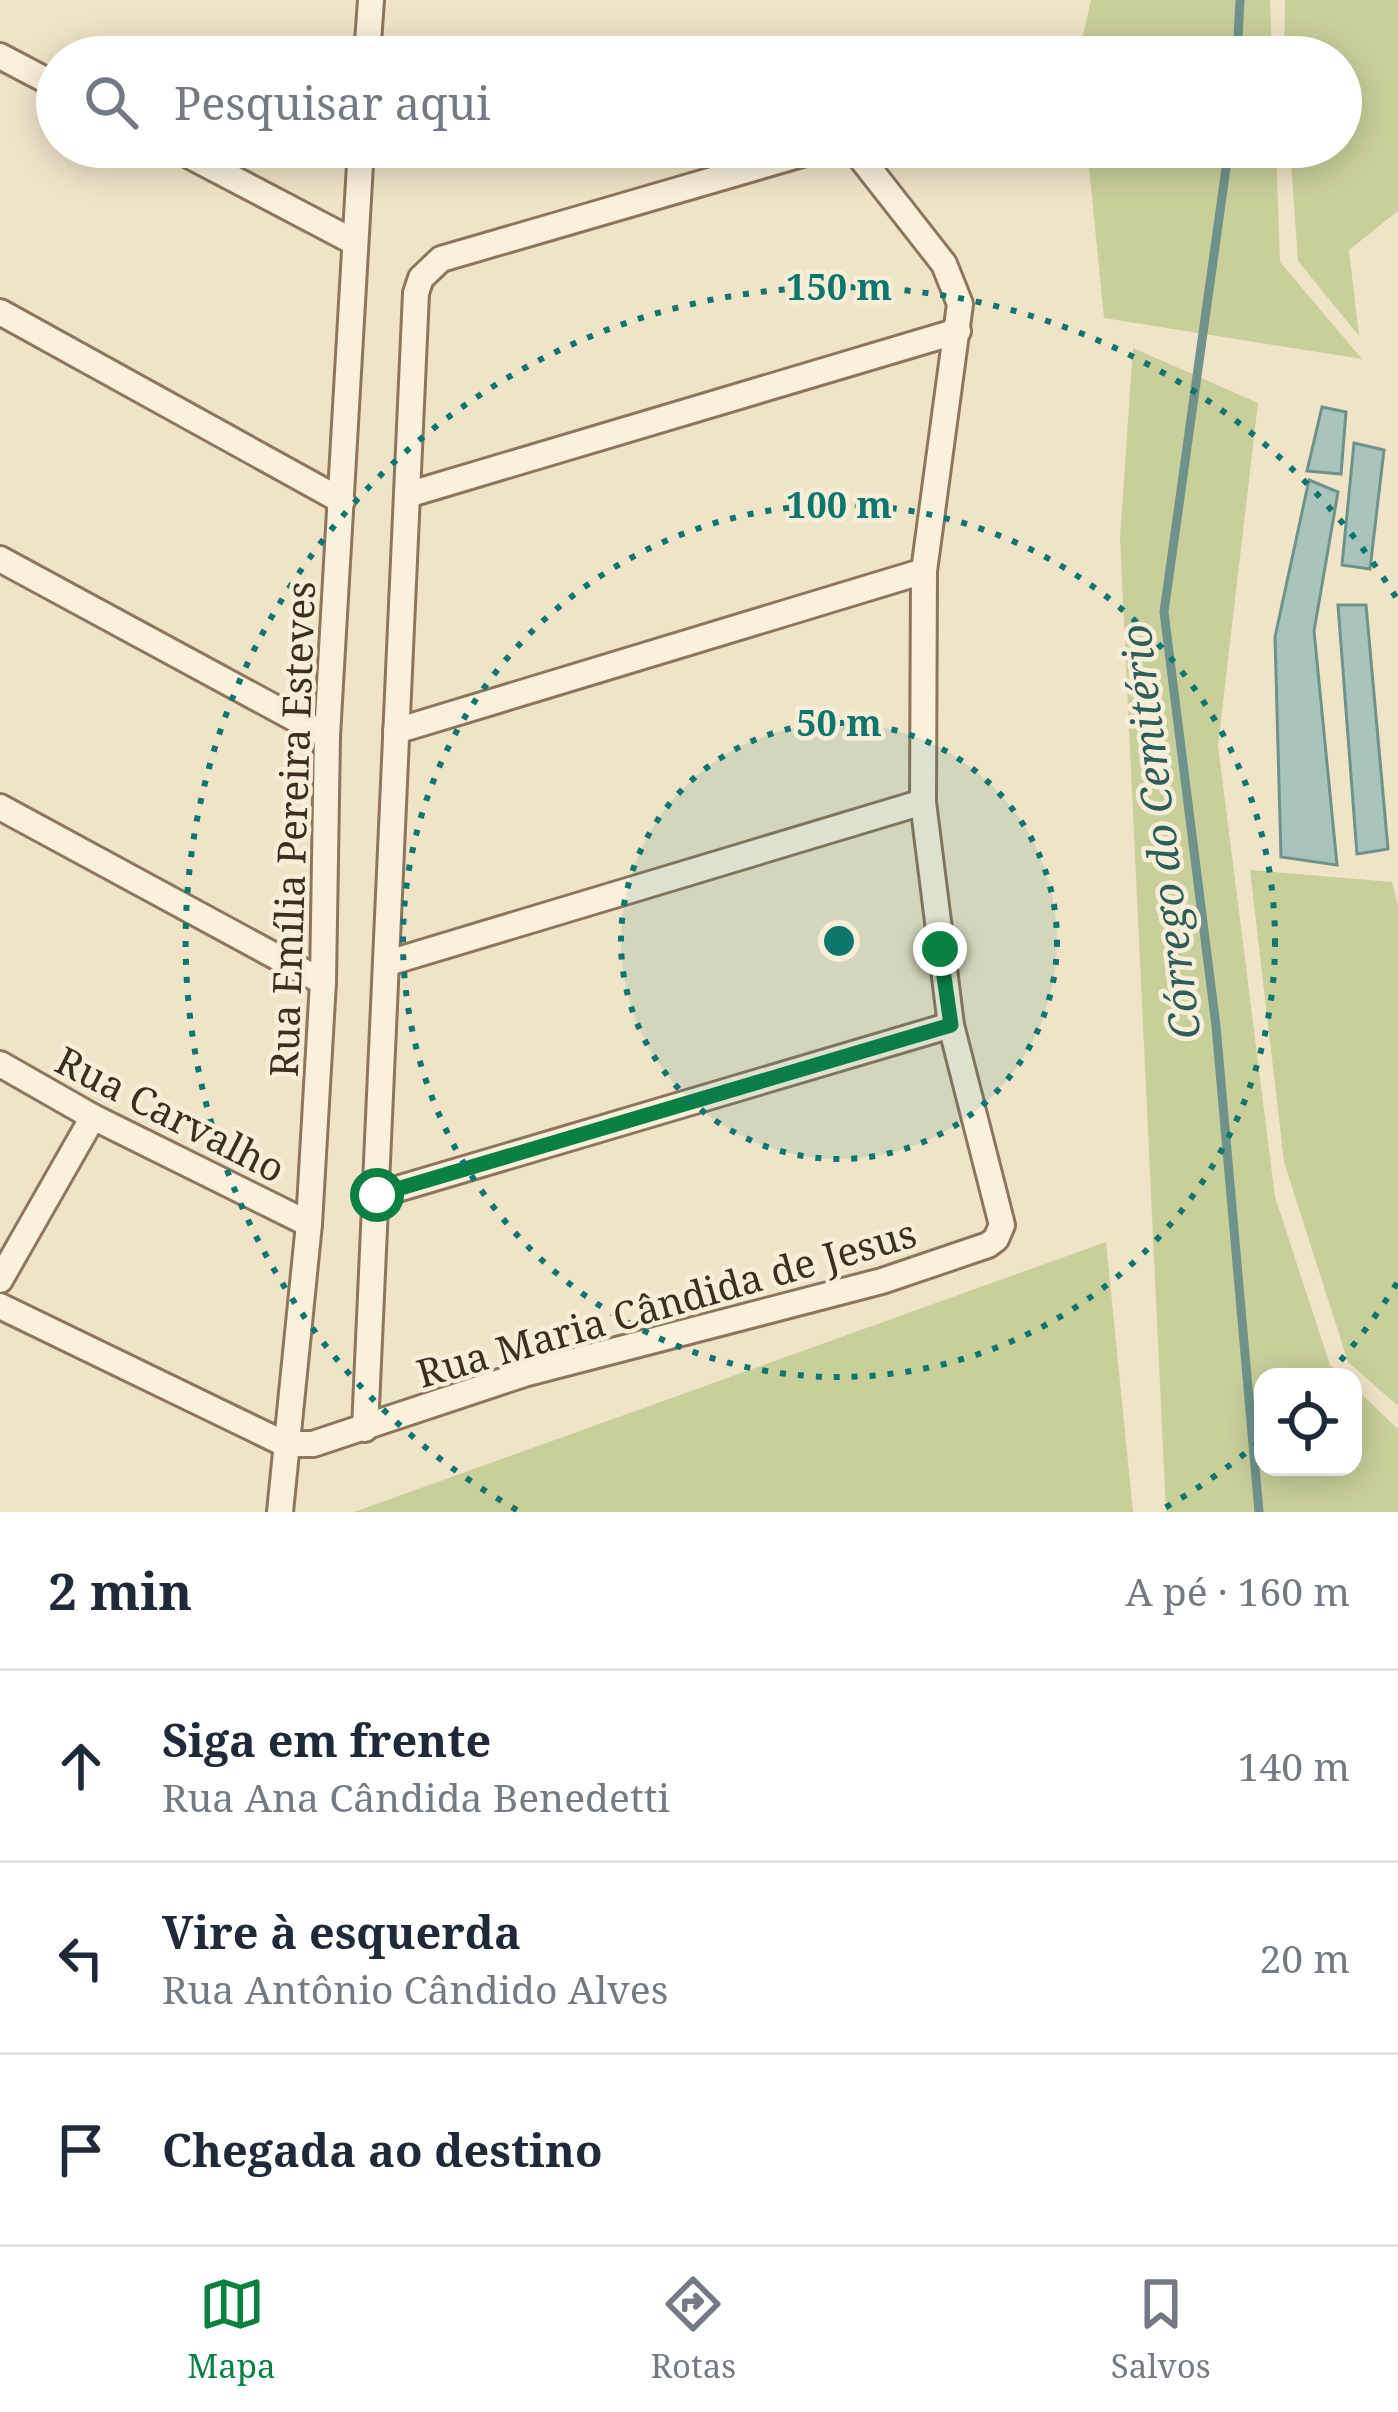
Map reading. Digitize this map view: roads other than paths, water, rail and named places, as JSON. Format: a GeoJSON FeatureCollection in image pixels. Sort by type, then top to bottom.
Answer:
{"type":"FeatureCollection","features":[{"type":"Feature","properties":{"kind":"street"},"geometry":{"type":"LineString","coordinates":[[364,4],[366,36]]}},
{"type":"Feature","properties":{"kind":"street"},"geometry":{"type":"LineString","coordinates":[[0,56],[36,75]]}},
{"type":"Feature","properties":{"kind":"street"},"geometry":{"type":"LineString","coordinates":[[213,168],[354,242]]}},
{"type":"Feature","properties":{"kind":"street","name":"Rua Emília Pereira Esteves"},"geometry":{"type":"LineString","coordinates":[[280,1512],[309,1225],[323,982],[327,736],[359,168]]}},
{"type":"Feature","properties":{"kind":"street"},"geometry":{"type":"LineString","coordinates":[[365,1430],[416,293],[421,278],[440,259],[754,168]]}},
{"type":"Feature","properties":{"kind":"street"},"geometry":{"type":"LineString","coordinates":[[377,1195],[951,1025],[923,802],[924,571],[960,304],[944,264],[866,168]]}},
{"type":"Feature","properties":{"kind":"street"},"geometry":{"type":"LineString","coordinates":[[0,312],[342,501]]}},
{"type":"Feature","properties":{"kind":"street"},"geometry":{"type":"LineString","coordinates":[[407,495],[958,331]]}},
{"type":"Feature","properties":{"kind":"street"},"geometry":{"type":"LineString","coordinates":[[0,559],[327,736]]}},
{"type":"Feature","properties":{"kind":"street"},"geometry":{"type":"LineString","coordinates":[[396,731],[924,571]]}},
{"type":"Feature","properties":{"kind":"street"},"geometry":{"type":"LineString","coordinates":[[388,963],[923,802]]}},
{"type":"Feature","properties":{"kind":"street"},"geometry":{"type":"LineString","coordinates":[[0,807],[323,982]]}},
{"type":"Feature","properties":{"kind":"street","name":"Rua Maria Cândida de Jesus"},"geometry":{"type":"LineString","coordinates":[[285,1444],[313,1444],[365,1430],[524,1374],[882,1281],[988,1245],[1002,1225],[951,1025]]}},
{"type":"Feature","properties":{"kind":"street","name":"Rua Carvalho"},"geometry":{"type":"LineString","coordinates":[[0,1064],[92,1118],[309,1225]]}},
{"type":"Feature","properties":{"kind":"street"},"geometry":{"type":"LineString","coordinates":[[0,1280],[92,1118]]}},
{"type":"Feature","properties":{"kind":"street"},"geometry":{"type":"LineString","coordinates":[[0,1306],[285,1444]]}},
{"type":"Feature","properties":{"kind":"water"},"geometry":{"type":"Polygon","coordinates":[[[1322,407],[1346,412],[1341,474],[1307,471],[1322,407]]]}},
{"type":"Feature","properties":{"kind":"water"},"geometry":{"type":"Polygon","coordinates":[[[1354,443],[1384,450],[1370,569],[1342,565],[1354,443]]]}},
{"type":"Feature","properties":{"kind":"water"},"geometry":{"type":"Polygon","coordinates":[[[1309,480],[1338,492],[1314,631],[1337,865],[1281,857],[1275,637],[1309,480]]]}},
{"type":"Feature","properties":{"kind":"water"},"geometry":{"type":"Polygon","coordinates":[[[1338,605],[1366,605],[1388,849],[1357,854],[1338,605]]]}},
{"type":"Feature","properties":{"kind":"waterway","name":"Córrego do Cemitério"},"geometry":{"type":"LineString","coordinates":[[1238,36],[1240,0]]}},
{"type":"Feature","properties":{"kind":"waterway","name":"Córrego do Cemitério"},"geometry":{"type":"LineString","coordinates":[[1226,168],[1164,612],[1216,1026],[1259,1512]]}}]}
